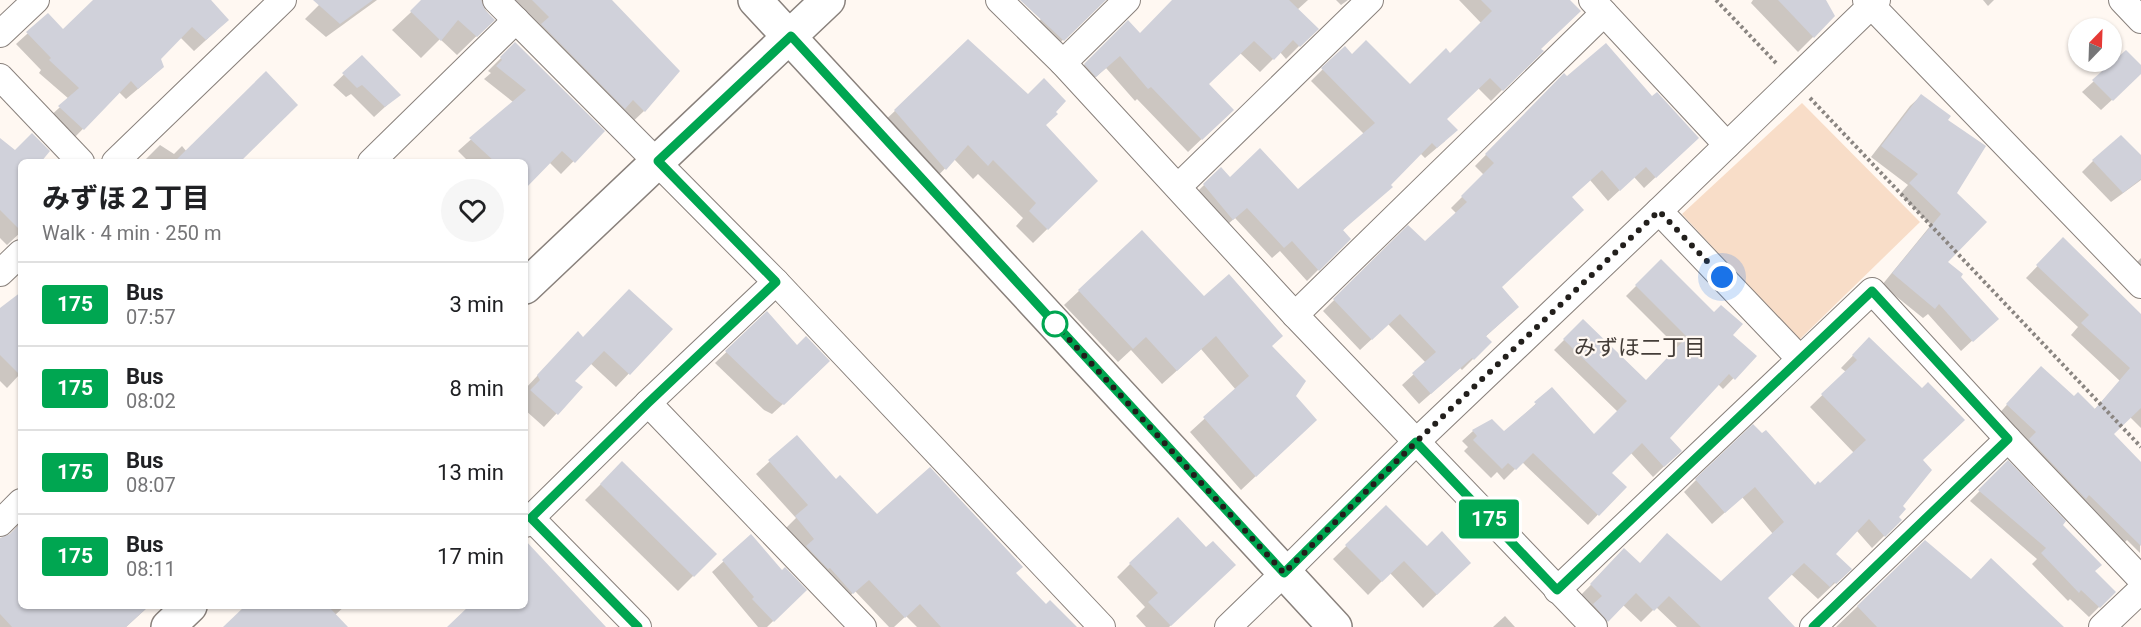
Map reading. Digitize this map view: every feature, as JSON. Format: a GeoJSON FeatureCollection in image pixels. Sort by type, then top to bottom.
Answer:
{"type":"FeatureCollection","features":[{"type":"Feature","properties":{"kind":"street"},"geometry":{"type":"LineString","coordinates":[[0,34],[36,0]]}},
{"type":"Feature","properties":{"kind":"street"},"geometry":{"type":"LineString","coordinates":[[118,159],[283,0]]}},
{"type":"Feature","properties":{"kind":"street"},"geometry":{"type":"LineString","coordinates":[[496,0],[776,282],[1102,627]]}},
{"type":"Feature","properties":{"kind":"street"},"geometry":{"type":"LineString","coordinates":[[755,0],[791,36],[1335,627]]}},
{"type":"Feature","properties":{"kind":"street"},"geometry":{"type":"LineString","coordinates":[[528,284],[828,0]]}},
{"type":"Feature","properties":{"kind":"street"},"geometry":{"type":"LineString","coordinates":[[999,0],[1064,63],[1294,315],[1594,627]]}},
{"type":"Feature","properties":{"kind":"street"},"geometry":{"type":"LineString","coordinates":[[1064,63],[1127,0]]}},
{"type":"Feature","properties":{"kind":"street"},"geometry":{"type":"LineString","coordinates":[[1178,187],[1370,0]]}},
{"type":"Feature","properties":{"kind":"street"},"geometry":{"type":"LineString","coordinates":[[2122,0],[2141,20]]}},
{"type":"Feature","properties":{"kind":"street"},"geometry":{"type":"LineString","coordinates":[[1228,627],[1416,442],[1659,211],[1872,2],[2141,285]]}},
{"type":"Feature","properties":{"kind":"street"},"geometry":{"type":"LineString","coordinates":[[1294,315],[1598,6],[1727,145]]}},
{"type":"Feature","properties":{"kind":"street"},"geometry":{"type":"LineString","coordinates":[[373,159],[516,20]]}},
{"type":"Feature","properties":{"kind":"street"},"geometry":{"type":"LineString","coordinates":[[0,77],[78,159]]}},
{"type":"Feature","properties":{"kind":"street"},"geometry":{"type":"LineString","coordinates":[[1659,211],[1800,359]]}},
{"type":"Feature","properties":{"kind":"street"},"geometry":{"type":"LineString","coordinates":[[0,273],[18,256]]}},
{"type":"Feature","properties":{"kind":"street"},"geometry":{"type":"LineString","coordinates":[[638,627],[528,521],[776,282]]}},
{"type":"Feature","properties":{"kind":"street"},"geometry":{"type":"LineString","coordinates":[[1557,590],[1872,291],[2141,579]]}},
{"type":"Feature","properties":{"kind":"street"},"geometry":{"type":"LineString","coordinates":[[648,403],[863,627]]}},
{"type":"Feature","properties":{"kind":"street"},"geometry":{"type":"LineString","coordinates":[[1813,627],[2008,439]]}},
{"type":"Feature","properties":{"kind":"street"},"geometry":{"type":"LineString","coordinates":[[0,523],[18,505]]}},
{"type":"Feature","properties":{"kind":"street"},"geometry":{"type":"LineString","coordinates":[[2102,627],[2141,590]]}},
{"type":"Feature","properties":{"kind":"street"},"geometry":{"type":"LineString","coordinates":[[168,627],[187,609]]}},
{"type":"Feature","properties":{"kind":"path"},"geometry":{"type":"LineString","coordinates":[[1716,0],[2141,447]]}},
{"type":"Feature","properties":{"kind":"shaded area"},"geometry":{"type":"Polygon","coordinates":[[[1802,103],[1920,222],[1799,340],[1682,214],[1802,103]]]}},
{"type":"Feature","properties":{"kind":"building"},"geometry":{"type":"Polygon","coordinates":[[[93,0],[211,0],[229,20],[206,40],[192,27],[161,59],[164,67],[138,89],[131,81],[84,130],[58,106],[79,88],[49,60],[51,58],[26,32],[48,13],[63,29],[93,0]]]}},
{"type":"Feature","properties":{"kind":"building"},"geometry":{"type":"Polygon","coordinates":[[[313,0],[373,0],[340,24],[313,0]]]}},
{"type":"Feature","properties":{"kind":"building"},"geometry":{"type":"Polygon","coordinates":[[[421,0],[481,0],[485,10],[495,20],[477,37],[458,20],[441,41],[410,11],[421,0]]]}},
{"type":"Feature","properties":{"kind":"building"},"geometry":{"type":"Polygon","coordinates":[[[532,0],[612,0],[680,71],[645,112],[633,100],[625,109],[541,24],[549,17],[532,0]]]}},
{"type":"Feature","properties":{"kind":"building"},"geometry":{"type":"Polygon","coordinates":[[[1020,0],[1106,0],[1064,41],[1020,0]]]}},
{"type":"Feature","properties":{"kind":"building"},"geometry":{"type":"Polygon","coordinates":[[[1172,0],[1289,0],[1319,29],[1300,47],[1293,40],[1274,60],[1254,41],[1209,84],[1234,110],[1202,140],[1151,87],[1148,89],[1120,56],[1096,77],[1084,64],[1128,20],[1140,33],[1172,0]]]}},
{"type":"Feature","properties":{"kind":"building"},"geometry":{"type":"Polygon","coordinates":[[[1481,0],[1570,0],[1581,11],[1541,49],[1544,51],[1503,91],[1490,78],[1447,119],[1458,130],[1437,148],[1432,143],[1391,185],[1393,187],[1343,230],[1351,239],[1319,271],[1292,241],[1284,248],[1247,208],[1233,220],[1203,184],[1221,167],[1230,177],[1260,148],[1298,189],[1375,123],[1321,68],[1345,46],[1352,54],[1366,40],[1410,84],[1446,48],[1450,53],[1492,11],[1481,0]]]}},
{"type":"Feature","properties":{"kind":"building"},"geometry":{"type":"Polygon","coordinates":[[[1778,0],[1826,0],[1835,16],[1814,38],[1778,0]]]}},
{"type":"Feature","properties":{"kind":"building"},"geometry":{"type":"Polygon","coordinates":[[[968,39],[1028,94],[1044,78],[1066,101],[1056,112],[1058,114],[1046,125],[1098,181],[1048,230],[1029,211],[1036,203],[993,160],[988,166],[968,145],[946,170],[894,110],[968,39]]]}},
{"type":"Feature","properties":{"kind":"building"},"geometry":{"type":"Polygon","coordinates":[[[515,42],[605,131],[575,163],[562,151],[528,186],[528,159],[492,159],[469,138],[526,90],[496,66],[502,60],[500,57],[515,42]]]}},
{"type":"Feature","properties":{"kind":"building"},"geometry":{"type":"Polygon","coordinates":[[[1606,43],[1652,96],[1657,92],[1699,138],[1656,178],[1646,167],[1620,191],[1602,170],[1572,197],[1584,210],[1502,287],[1519,307],[1486,336],[1492,342],[1474,360],[1472,358],[1431,394],[1412,373],[1436,352],[1400,314],[1372,340],[1333,299],[1408,225],[1425,241],[1467,202],[1461,196],[1494,163],[1485,154],[1564,73],[1567,76],[1606,43]]]}},
{"type":"Feature","properties":{"kind":"building"},"geometry":{"type":"Polygon","coordinates":[[[2126,50],[2141,65],[2141,74],[2113,101],[2092,80],[2101,72],[2122,72],[2122,54],[2126,50]]]}},
{"type":"Feature","properties":{"kind":"building"},"geometry":{"type":"Polygon","coordinates":[[[362,55],[401,95],[385,107],[362,85],[357,88],[342,73],[362,55]]]}},
{"type":"Feature","properties":{"kind":"building"},"geometry":{"type":"Polygon","coordinates":[[[266,71],[298,105],[243,159],[177,159],[266,71]]]}},
{"type":"Feature","properties":{"kind":"building"},"geometry":{"type":"Polygon","coordinates":[[[1921,94],[1951,116],[1948,120],[1986,146],[1957,193],[1987,222],[1948,262],[1963,274],[1961,277],[1999,319],[1973,342],[1939,304],[1935,309],[1892,273],[1941,214],[1909,183],[1918,174],[1881,146],[1921,94]]]}},
{"type":"Feature","properties":{"kind":"building"},"geometry":{"type":"Polygon","coordinates":[[[32,133],[50,151],[43,159],[18,159],[18,228],[0,210],[0,138],[15,150],[32,133]]]}},
{"type":"Feature","properties":{"kind":"building"},"geometry":{"type":"Polygon","coordinates":[[[2121,135],[2141,155],[2141,179],[2123,193],[2092,160],[2121,135]]]}},
{"type":"Feature","properties":{"kind":"building"},"geometry":{"type":"Polygon","coordinates":[[[1142,230],[1204,296],[1229,274],[1283,336],[1272,346],[1306,381],[1296,396],[1317,420],[1256,477],[1203,417],[1249,376],[1216,336],[1177,371],[1146,337],[1133,349],[1078,290],[1142,230]]]}},
{"type":"Feature","properties":{"kind":"building"},"geometry":{"type":"Polygon","coordinates":[[[2063,237],[2141,314],[2141,408],[2114,434],[2141,462],[2141,546],[2089,495],[2086,499],[2029,439],[2036,432],[2006,404],[2041,366],[2074,396],[2078,392],[2095,409],[2130,368],[2081,323],[2089,315],[2036,265],[2063,237]]]}},
{"type":"Feature","properties":{"kind":"building"},"geometry":{"type":"Polygon","coordinates":[[[1661,259],[1714,312],[1721,305],[1743,324],[1733,335],[1757,356],[1735,380],[1729,374],[1670,438],[1682,451],[1664,467],[1642,443],[1612,473],[1627,487],[1599,516],[1533,453],[1516,470],[1508,463],[1502,469],[1473,440],[1477,436],[1472,430],[1492,419],[1504,431],[1552,387],[1594,434],[1627,401],[1563,339],[1583,319],[1646,380],[1687,337],[1635,285],[1661,259]]]}},
{"type":"Feature","properties":{"kind":"building"},"geometry":{"type":"Polygon","coordinates":[[[629,289],[673,329],[630,375],[604,351],[575,381],[583,387],[558,415],[530,390],[540,380],[537,375],[578,331],[583,337],[629,289]]]}},
{"type":"Feature","properties":{"kind":"building"},"geometry":{"type":"Polygon","coordinates":[[[18,294],[18,373],[0,355],[0,308],[18,294]]]}},
{"type":"Feature","properties":{"kind":"building"},"geometry":{"type":"Polygon","coordinates":[[[767,311],[797,345],[806,336],[830,361],[784,405],[725,351],[767,311]]]}},
{"type":"Feature","properties":{"kind":"building"},"geometry":{"type":"Polygon","coordinates":[[[1869,337],[1922,388],[1928,382],[1965,420],[1923,460],[1932,470],[1903,506],[1906,509],[1899,517],[1902,520],[1885,537],[1869,519],[1836,554],[1852,569],[1836,584],[1834,582],[1830,587],[1804,563],[1768,598],[1795,627],[1701,627],[1669,596],[1654,611],[1636,593],[1608,622],[1593,604],[1602,596],[1590,584],[1624,548],[1640,563],[1667,533],[1721,581],[1784,522],[1755,487],[1725,513],[1695,479],[1753,424],[1762,433],[1766,430],[1815,485],[1818,481],[1820,483],[1866,440],[1821,394],[1857,360],[1852,355],[1869,337]]]}},
{"type":"Feature","properties":{"kind":"building"},"geometry":{"type":"Polygon","coordinates":[[[797,435],[836,479],[840,475],[877,514],[930,467],[1023,567],[1016,573],[1046,604],[1050,600],[1077,627],[941,627],[920,604],[905,618],[869,580],[853,594],[806,546],[814,539],[795,516],[808,505],[768,460],[797,435]]]}},
{"type":"Feature","properties":{"kind":"building"},"geometry":{"type":"Polygon","coordinates":[[[2008,460],[2066,521],[2063,525],[2102,565],[2095,571],[2116,592],[2100,608],[2081,590],[2079,593],[2041,553],[2046,548],[1978,490],[2008,460]]]}},
{"type":"Feature","properties":{"kind":"building"},"geometry":{"type":"Polygon","coordinates":[[[622,461],[717,554],[694,577],[600,484],[622,461]]]}},
{"type":"Feature","properties":{"kind":"building"},"geometry":{"type":"Polygon","coordinates":[[[1386,505],[1427,546],[1442,531],[1471,563],[1437,595],[1404,561],[1382,582],[1345,545],[1386,505]]]}},
{"type":"Feature","properties":{"kind":"building"},"geometry":{"type":"Polygon","coordinates":[[[1178,517],[1206,547],[1213,541],[1236,565],[1171,626],[1148,602],[1158,593],[1129,563],[1178,517]]]}},
{"type":"Feature","properties":{"kind":"building"},"geometry":{"type":"Polygon","coordinates":[[[18,526],[18,609],[146,609],[126,627],[12,627],[0,614],[0,538],[10,534],[18,526]]]}},
{"type":"Feature","properties":{"kind":"building"},"geometry":{"type":"Polygon","coordinates":[[[751,534],[782,570],[785,567],[807,590],[774,622],[752,599],[754,597],[722,560],[751,534]]]}},
{"type":"Feature","properties":{"kind":"building"},"geometry":{"type":"Polygon","coordinates":[[[1925,540],[1971,579],[1991,558],[2064,627],[1877,627],[1857,606],[1925,540]]]}},
{"type":"Feature","properties":{"kind":"building"},"geometry":{"type":"Polygon","coordinates":[[[528,543],[606,627],[447,627],[466,609],[528,609],[528,543]]]}},
{"type":"Feature","properties":{"kind":"building"},"geometry":{"type":"Polygon","coordinates":[[[242,609],[331,609],[348,627],[223,627],[242,609]]]}},
{"type":"Feature","properties":{"kind":"bus line","name":"175"},"geometry":{"type":"LineString","coordinates":[[638,627],[531,518],[776,282],[658,161],[791,36],[1284,573],[1416,442],[1557,590],[1872,291],[2008,439],[1813,627]]}},
{"type":"Feature","properties":{"kind":"district","name":"みずほ二丁目"},"geometry":{"type":"Point","coordinates":[1640,347]}},
{"type":"Feature","properties":{"kind":"route"},"geometry":{"type":"LineString","coordinates":[[1055,324],[1284,573],[1416,442],[1659,211],[1722,277]]}}]}
